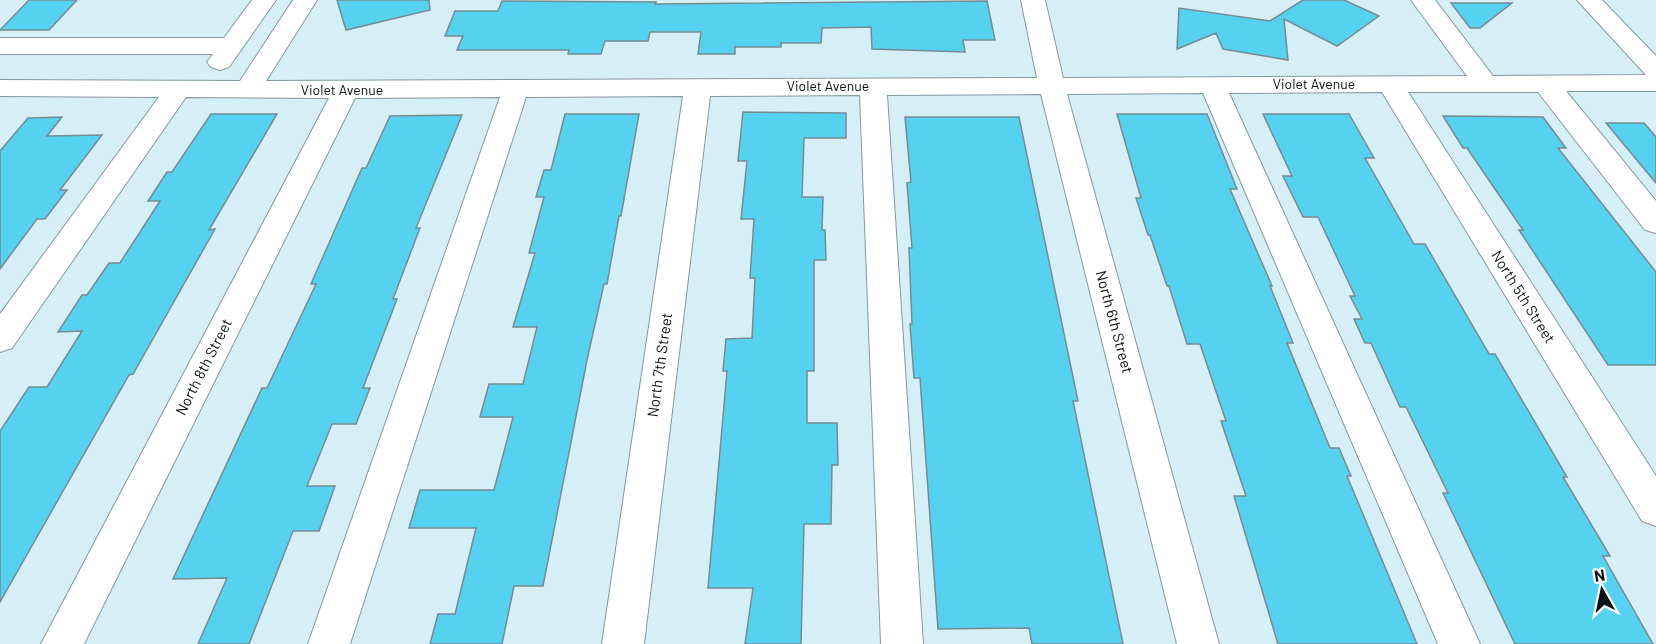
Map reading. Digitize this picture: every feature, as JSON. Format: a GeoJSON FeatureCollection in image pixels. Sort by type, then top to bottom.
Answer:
{"type":"FeatureCollection","features":[{"type":"Feature","properties":{"kind":"street"},"geometry":{"type":"LineString","coordinates":[[0,339],[190,89],[232,46],[264,0]]}},
{"type":"Feature","properties":{"kind":"street"},"geometry":{"type":"LineString","coordinates":[[247,90],[305,0]]}},
{"type":"Feature","properties":{"kind":"street","name":"North 6th Street"},"geometry":{"type":"LineString","coordinates":[[1033,0],[1052,87],[1198,644]]}},
{"type":"Feature","properties":{"kind":"street"},"geometry":{"type":"LineString","coordinates":[[1424,0],[1486,84]]}},
{"type":"Feature","properties":{"kind":"street"},"geometry":{"type":"LineString","coordinates":[[1589,0],[1656,71]]}},
{"type":"Feature","properties":{"kind":"street"},"geometry":{"type":"LineString","coordinates":[[0,46],[232,46]]}},
{"type":"Feature","properties":{"kind":"street","name":"Violet Avenue"},"geometry":{"type":"LineString","coordinates":[[0,88],[346,90],[698,86],[1052,87],[1656,83]]}},
{"type":"Feature","properties":{"kind":"street","name":"North 5th Street"},"geometry":{"type":"LineString","coordinates":[[1389,84],[1656,509]]}},
{"type":"Feature","properties":{"kind":"street"},"geometry":{"type":"LineString","coordinates":[[1546,84],[1656,222]]}},
{"type":"Feature","properties":{"kind":"street"},"geometry":{"type":"LineString","coordinates":[[1212,85],[1459,644]]}},
{"type":"Feature","properties":{"kind":"street","name":"North 7th Street"},"geometry":{"type":"LineString","coordinates":[[623,644],[698,86]]}},
{"type":"Feature","properties":{"kind":"street"},"geometry":{"type":"LineString","coordinates":[[873,86],[902,644]]}},
{"type":"Feature","properties":{"kind":"street"},"geometry":{"type":"LineString","coordinates":[[329,644],[516,88]]}},
{"type":"Feature","properties":{"kind":"street","name":"North 8th Street"},"geometry":{"type":"LineString","coordinates":[[62,644],[346,90]]}},
{"type":"Feature","properties":{"kind":"building"},"geometry":{"type":"Polygon","coordinates":[[[29,0],[77,0],[49,30],[0,30],[29,0]]]}},
{"type":"Feature","properties":{"kind":"building"},"geometry":{"type":"Polygon","coordinates":[[[337,0],[429,0],[430,10],[346,30],[337,0]]]}},
{"type":"Feature","properties":{"kind":"building"},"geometry":{"type":"Polygon","coordinates":[[[1303,0],[1344,0],[1379,16],[1337,46],[1284,19],[1288,60],[1223,49],[1216,33],[1177,49],[1179,8],[1270,21],[1303,0]]]}},
{"type":"Feature","properties":{"kind":"building"},"geometry":{"type":"Polygon","coordinates":[[[502,1],[656,2],[655,4],[987,1],[995,40],[963,40],[965,52],[872,49],[871,27],[822,28],[821,43],[781,43],[781,47],[735,47],[735,54],[698,54],[701,32],[650,32],[648,41],[605,41],[601,54],[568,54],[569,50],[457,50],[463,36],[445,36],[455,11],[498,11],[502,1]]]}},
{"type":"Feature","properties":{"kind":"building"},"geometry":{"type":"Polygon","coordinates":[[[1451,3],[1512,3],[1480,28],[1470,28],[1451,3]]]}},
{"type":"Feature","properties":{"kind":"building"},"geometry":{"type":"Polygon","coordinates":[[[743,112],[846,113],[846,138],[804,138],[802,197],[823,197],[822,230],[825,230],[826,260],[814,260],[814,371],[807,371],[807,423],[837,423],[838,465],[832,465],[831,524],[804,524],[801,644],[745,644],[753,588],[708,588],[727,371],[723,371],[726,339],[752,338],[755,278],[750,278],[754,219],[741,219],[747,161],[738,161],[743,112]]]}},
{"type":"Feature","properties":{"kind":"building"},"geometry":{"type":"Polygon","coordinates":[[[211,114],[277,114],[209,230],[215,229],[133,374],[129,375],[0,602],[0,431],[29,387],[47,387],[82,331],[58,332],[82,295],[87,295],[109,263],[120,263],[160,201],[148,201],[167,172],[172,172],[211,114]]]}},
{"type":"Feature","properties":{"kind":"building"},"geometry":{"type":"Polygon","coordinates":[[[565,114],[639,114],[621,216],[619,216],[607,284],[604,284],[587,360],[543,586],[514,586],[502,644],[430,644],[438,614],[455,614],[476,528],[409,528],[420,490],[494,490],[513,417],[480,417],[489,384],[523,384],[537,327],[513,327],[535,253],[529,253],[544,197],[536,197],[544,170],[551,170],[565,114]]]}},
{"type":"Feature","properties":{"kind":"building"},"geometry":{"type":"Polygon","coordinates":[[[1117,114],[1207,114],[1237,189],[1230,189],[1272,286],[1270,286],[1293,343],[1287,343],[1330,448],[1339,448],[1351,476],[1347,476],[1417,644],[1278,644],[1234,496],[1246,496],[1221,421],[1226,421],[1200,344],[1187,344],[1169,286],[1167,286],[1150,235],[1148,235],[1136,198],[1141,198],[1117,114]]]}},
{"type":"Feature","properties":{"kind":"building"},"geometry":{"type":"Polygon","coordinates":[[[1263,114],[1349,114],[1374,158],[1365,158],[1414,244],[1425,244],[1489,354],[1495,354],[1567,477],[1563,477],[1610,556],[1603,556],[1653,644],[1515,644],[1443,493],[1448,493],[1406,407],[1400,407],[1371,343],[1365,343],[1354,319],[1362,319],[1350,296],[1355,296],[1318,217],[1303,217],[1283,176],[1292,176],[1263,114]]]}},
{"type":"Feature","properties":{"kind":"building"},"geometry":{"type":"Polygon","coordinates":[[[462,115],[416,228],[420,228],[393,299],[397,299],[363,388],[370,388],[356,424],[332,424],[307,486],[335,486],[319,531],[293,531],[249,644],[198,644],[227,578],[173,579],[262,388],[267,388],[316,284],[311,284],[362,168],[366,168],[390,116],[462,115]]]}},
{"type":"Feature","properties":{"kind":"building"},"geometry":{"type":"Polygon","coordinates":[[[1443,116],[1543,117],[1566,148],[1558,148],[1656,272],[1656,365],[1608,365],[1519,230],[1523,230],[1467,148],[1463,148],[1443,116]]]}},
{"type":"Feature","properties":{"kind":"building"},"geometry":{"type":"Polygon","coordinates":[[[62,117],[47,136],[102,135],[60,190],[67,190],[45,219],[37,219],[0,269],[0,151],[28,118],[62,117]]]}},
{"type":"Feature","properties":{"kind":"building"},"geometry":{"type":"Polygon","coordinates":[[[905,117],[1019,117],[1078,401],[1073,401],[1123,644],[1032,644],[1029,628],[938,629],[920,378],[914,378],[910,324],[912,324],[909,248],[912,248],[907,183],[911,182],[905,117]]]}},
{"type":"Feature","properties":{"kind":"building"},"geometry":{"type":"Polygon","coordinates":[[[1606,123],[1644,123],[1656,137],[1656,183],[1606,123]]]}}]}
